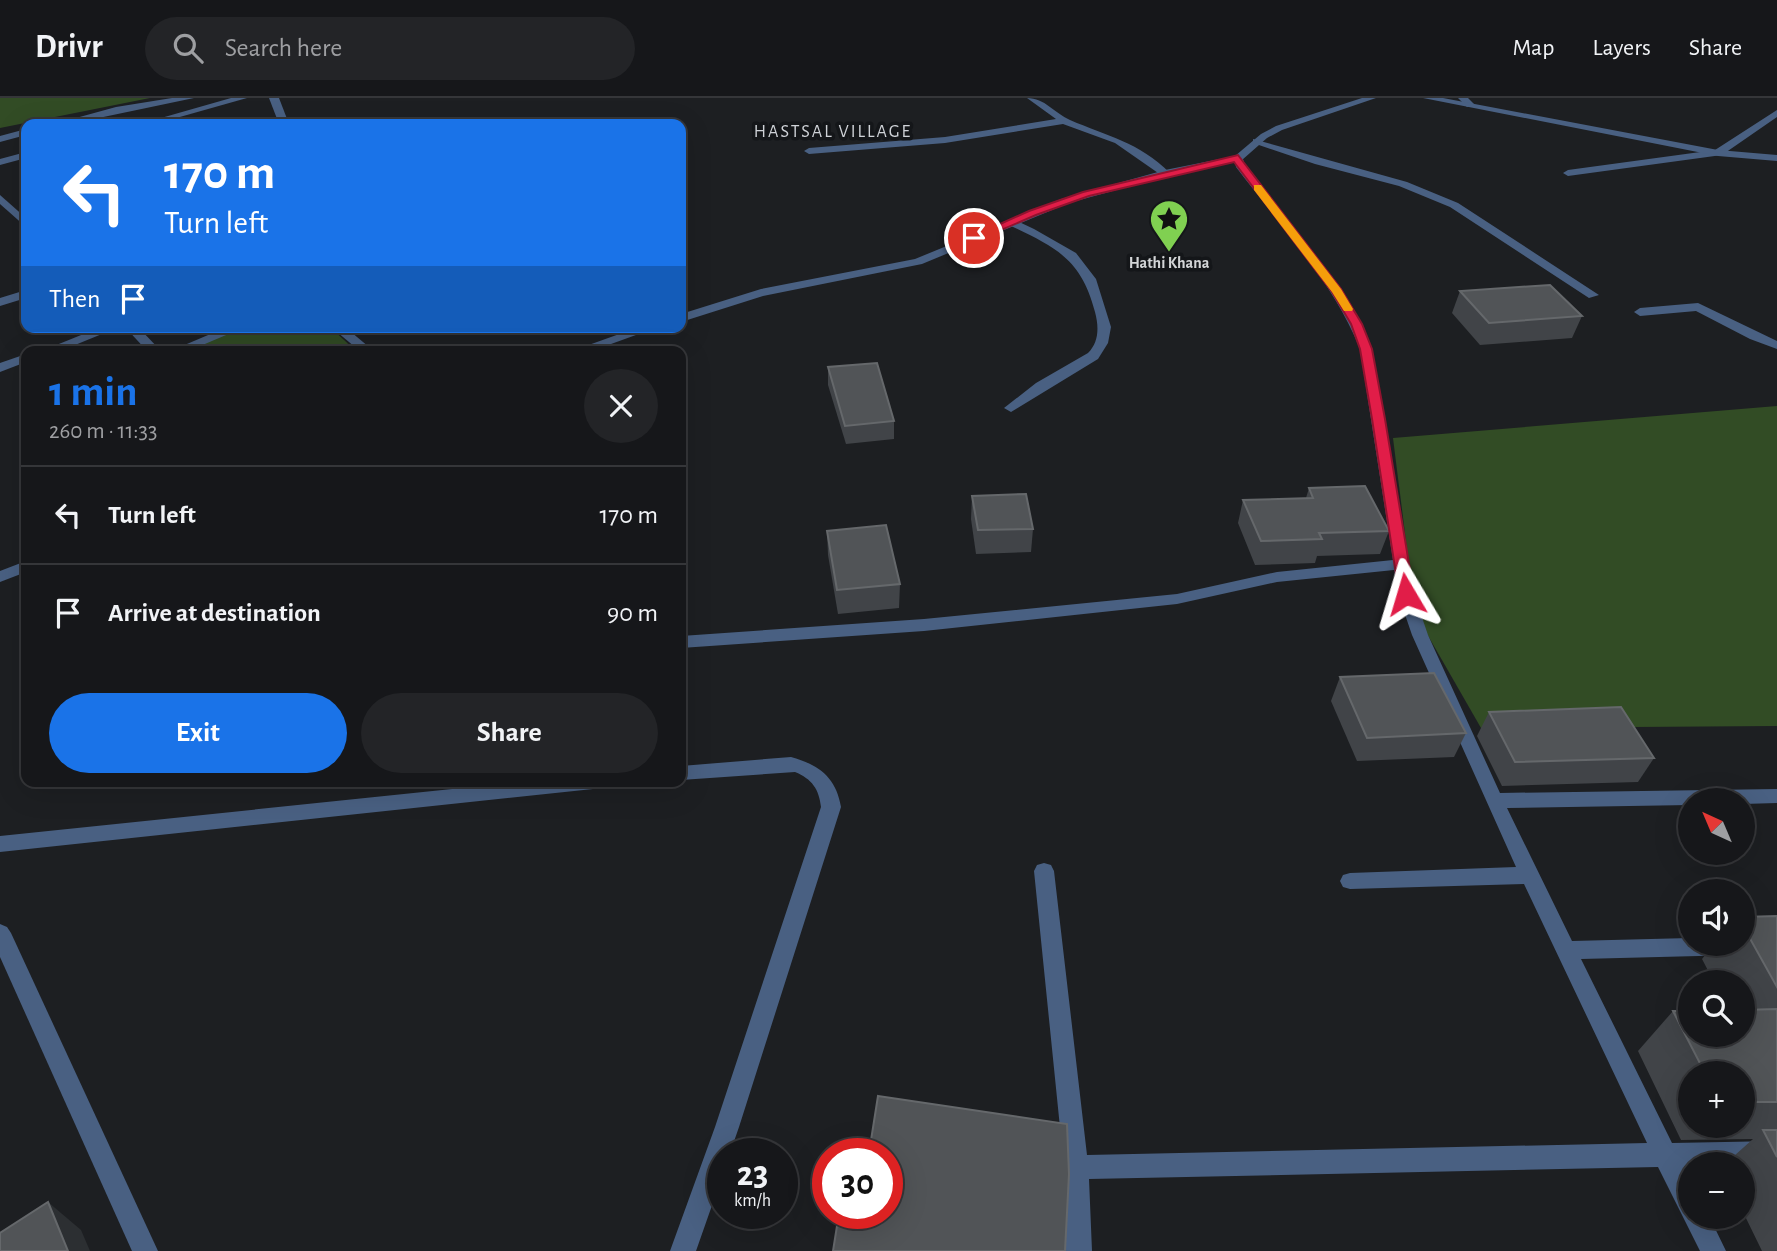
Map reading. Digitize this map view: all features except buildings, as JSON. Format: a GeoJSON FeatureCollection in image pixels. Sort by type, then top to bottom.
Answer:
{"type":"FeatureCollection","features":[{"type":"Feature","properties":{"kind":"street"},"geometry":{"type":"LineString","coordinates":[[79,119],[188,98]]}},
{"type":"Feature","properties":{"kind":"street"},"geometry":{"type":"LineString","coordinates":[[164,119],[242,98]]}},
{"type":"Feature","properties":{"kind":"street"},"geometry":{"type":"LineString","coordinates":[[274,98],[282,119]]}},
{"type":"Feature","properties":{"kind":"street"},"geometry":{"type":"LineString","coordinates":[[1032,98],[1064,121],[1119,141],[1165,173]]}},
{"type":"Feature","properties":{"kind":"street"},"geometry":{"type":"LineString","coordinates":[[686,316],[761,293],[909,265],[1076,198],[1165,173],[1238,158],[1257,141],[1295,121],[1371,98]]}},
{"type":"Feature","properties":{"kind":"street"},"geometry":{"type":"LineString","coordinates":[[1427,98],[1467,101],[1718,153],[1777,158]]}},
{"type":"Feature","properties":{"kind":"street"},"geometry":{"type":"LineString","coordinates":[[1568,173],[1718,153],[1777,113]]}},
{"type":"Feature","properties":{"kind":"street"},"geometry":{"type":"LineString","coordinates":[[809,151],[945,140],[1064,121]]}},
{"type":"Feature","properties":{"kind":"street"},"geometry":{"type":"LineString","coordinates":[[0,139],[21,133]]}},
{"type":"Feature","properties":{"kind":"street"},"geometry":{"type":"LineString","coordinates":[[1257,141],[1319,162],[1403,184],[1454,205],[1593,295]]}},
{"type":"Feature","properties":{"kind":"street"},"geometry":{"type":"LineString","coordinates":[[0,162],[21,156]]}},
{"type":"Feature","properties":{"kind":"street"},"geometry":{"type":"LineString","coordinates":[[1238,158],[1240,165],[1337,291],[1356,324],[1366,349],[1406,594],[1420,635],[1494,801],[1678,1182]]}},
{"type":"Feature","properties":{"kind":"street"},"geometry":{"type":"LineString","coordinates":[[0,198],[21,219]]}},
{"type":"Feature","properties":{"kind":"street"},"geometry":{"type":"LineString","coordinates":[[1011,222],[1063,248],[1085,267],[1097,294],[1105,326],[1103,342],[1095,355],[1039,387],[1011,408]]}},
{"type":"Feature","properties":{"kind":"street"},"geometry":{"type":"LineString","coordinates":[[0,302],[21,296]]}},
{"type":"Feature","properties":{"kind":"street"},"geometry":{"type":"LineString","coordinates":[[1640,312],[1694,306],[1703,308],[1754,337],[1777,345]]}},
{"type":"Feature","properties":{"kind":"street"},"geometry":{"type":"LineString","coordinates":[[61,346],[97,333]]}},
{"type":"Feature","properties":{"kind":"street"},"geometry":{"type":"LineString","coordinates":[[137,333],[150,346]]}},
{"type":"Feature","properties":{"kind":"street"},"geometry":{"type":"LineString","coordinates":[[190,346],[223,333]]}},
{"type":"Feature","properties":{"kind":"street"},"geometry":{"type":"LineString","coordinates":[[345,333],[361,346]]}},
{"type":"Feature","properties":{"kind":"street"},"geometry":{"type":"LineString","coordinates":[[593,346],[634,333]]}},
{"type":"Feature","properties":{"kind":"street"},"geometry":{"type":"LineString","coordinates":[[0,368],[21,361]]}},
{"type":"Feature","properties":{"kind":"street"},"geometry":{"type":"LineString","coordinates":[[686,642],[924,625],[1177,599],[1277,577],[1402,564]]}},
{"type":"Feature","properties":{"kind":"street"},"geometry":{"type":"LineString","coordinates":[[0,577],[21,568]]}},
{"type":"Feature","properties":{"kind":"street"},"geometry":{"type":"LineString","coordinates":[[682,1251],[727,1127],[831,807],[828,789],[821,777],[808,768],[779,763],[686,772]]}},
{"type":"Feature","properties":{"kind":"street"},"geometry":{"type":"LineString","coordinates":[[0,844],[545,787]]}},
{"type":"Feature","properties":{"kind":"street"},"geometry":{"type":"LineString","coordinates":[[1494,801],[1777,796]]}},
{"type":"Feature","properties":{"kind":"street"},"geometry":{"type":"LineString","coordinates":[[1044,871],[1076,1167],[1079,1251]]}},
{"type":"Feature","properties":{"kind":"street"},"geometry":{"type":"LineString","coordinates":[[1350,881],[1531,876]]}},
{"type":"Feature","properties":{"kind":"street"},"geometry":{"type":"LineString","coordinates":[[0,933],[145,1251]]}},
{"type":"Feature","properties":{"kind":"street"},"geometry":{"type":"LineString","coordinates":[[1566,950],[1777,945]]}},
{"type":"Feature","properties":{"kind":"street"},"geometry":{"type":"LineString","coordinates":[[1076,1167],[1777,1153]]}},
{"type":"Feature","properties":{"kind":"street"},"geometry":{"type":"LineString","coordinates":[[1702,1229],[1713,1251]]}},
{"type":"Feature","properties":{"kind":"green space"},"geometry":{"type":"Polygon","coordinates":[[[0,98],[150,98],[45,119],[21,119],[21,124],[0,128],[0,98]]]}},
{"type":"Feature","properties":{"kind":"green space"},"geometry":{"type":"Polygon","coordinates":[[[229,333],[336,333],[351,346],[194,346],[229,333]]]}},
{"type":"Feature","properties":{"kind":"green space"},"geometry":{"type":"Polygon","coordinates":[[[1777,406],[1777,726],[1481,728],[1415,613],[1393,438],[1777,406]]]}},
{"type":"Feature","properties":{"kind":"slow traffic"},"geometry":{"type":"LineString","coordinates":[[1258,188],[1286,222],[1348,309]]}},
{"type":"Feature","properties":{"kind":"place","name":"Hathi Khana"},"geometry":{"type":"Point","coordinates":[1169,253]}},
{"type":"Feature","properties":{"kind":"district","name":"HASTSAL VILLAGE"},"geometry":{"type":"Point","coordinates":[833,132]}},
{"type":"Feature","properties":{"kind":"route"},"geometry":{"type":"LineString","coordinates":[[974,238],[1086,194],[1165,173],[1238,158],[1240,165],[1337,291],[1356,324],[1366,349],[1406,594]]}}]}
